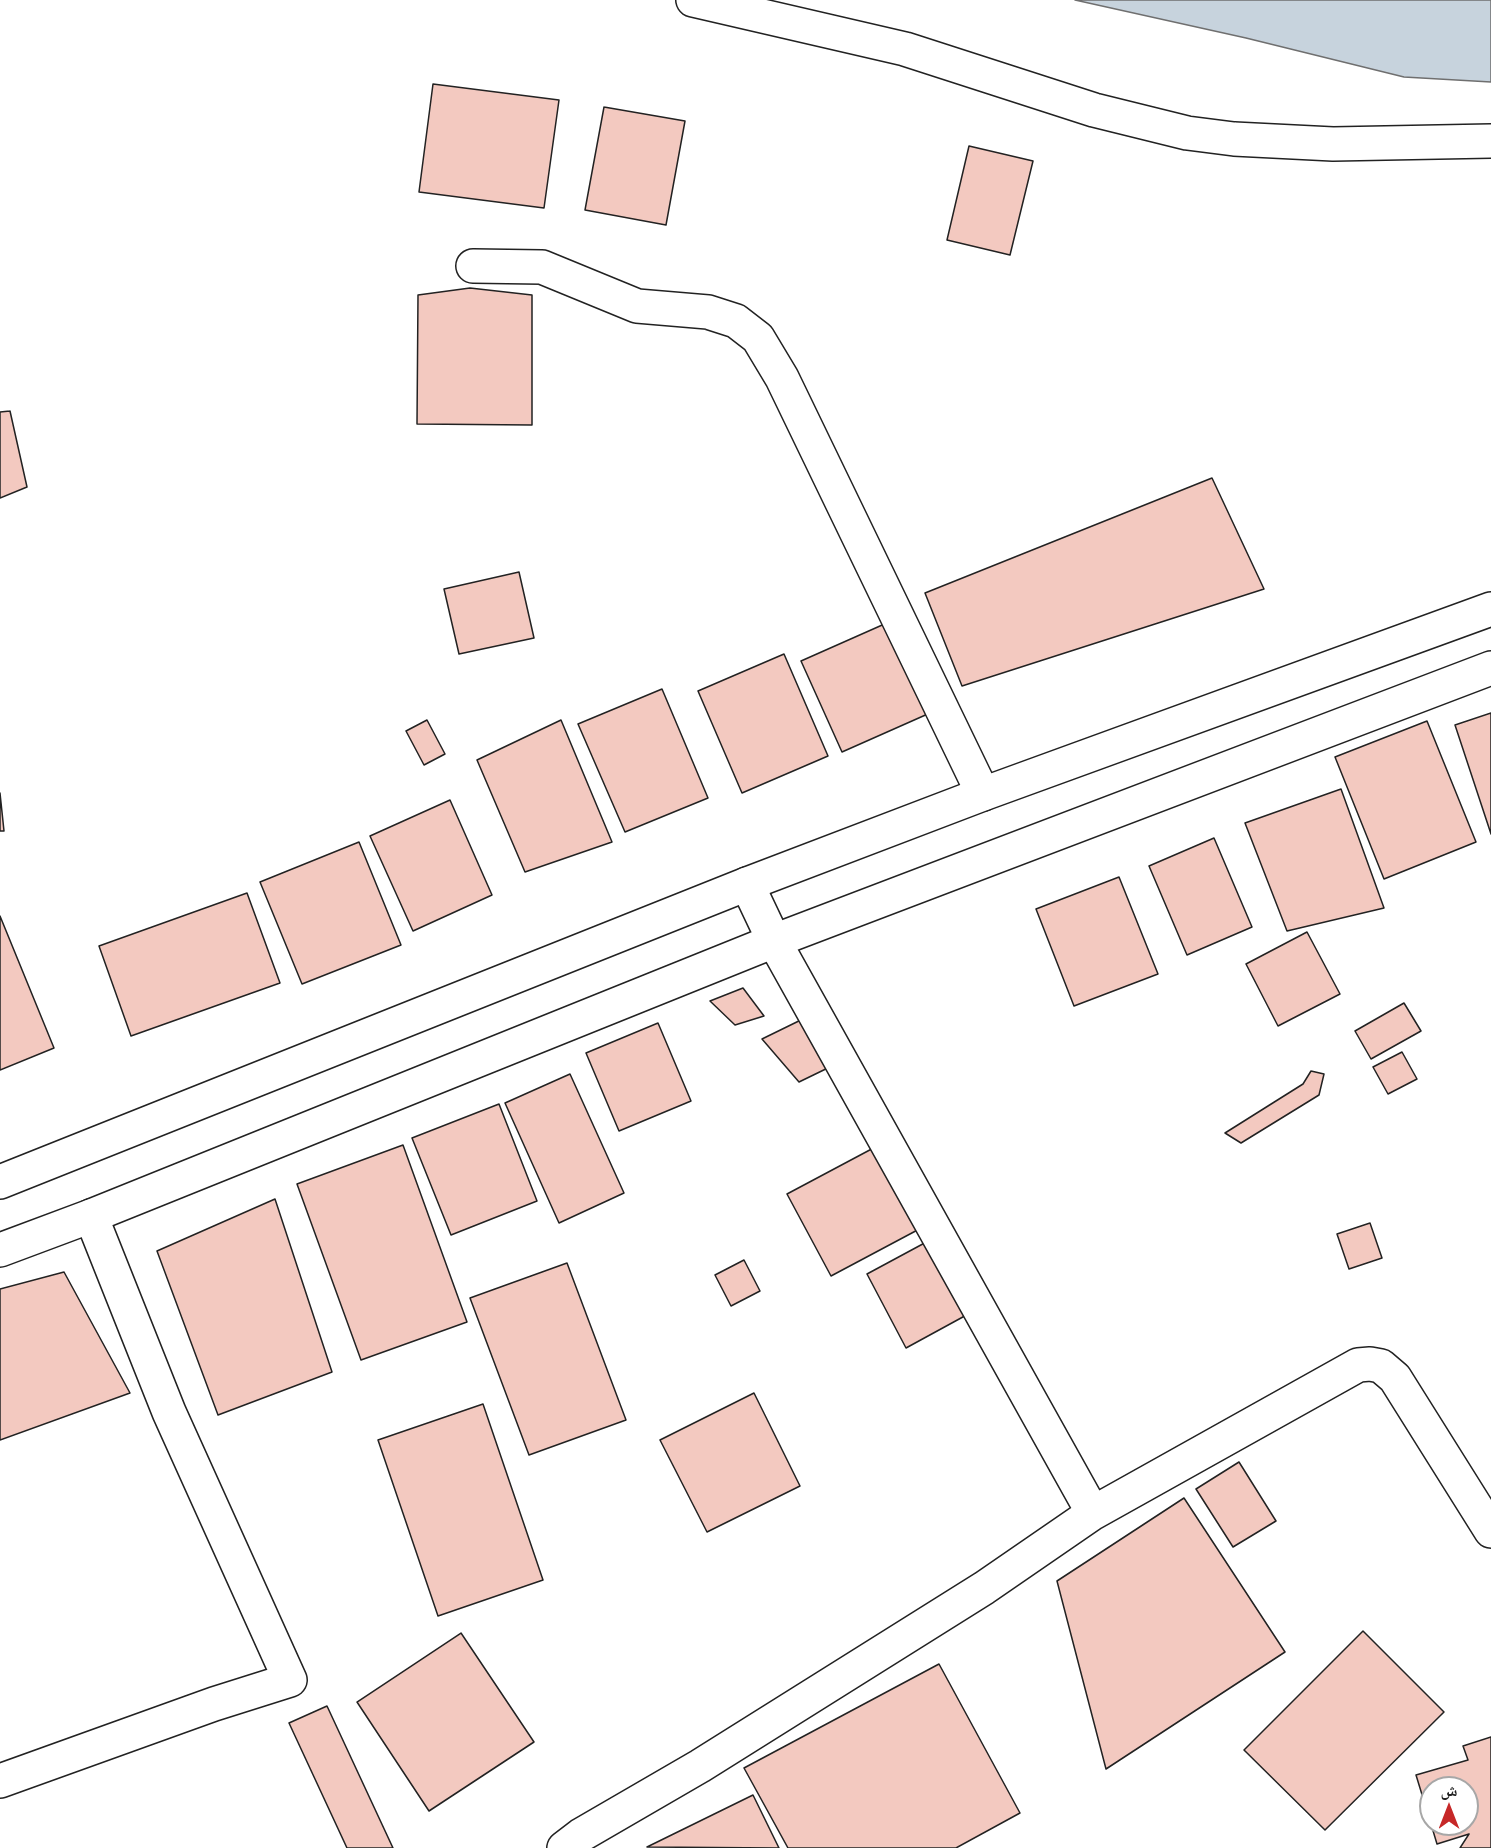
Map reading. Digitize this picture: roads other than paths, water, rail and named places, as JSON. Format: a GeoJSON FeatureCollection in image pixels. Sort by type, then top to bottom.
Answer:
{"type":"FeatureCollection","features":[{"type":"Feature","properties":{"kind":"street"},"geometry":{"type":"LineString","coordinates":[[693,0],[904,49],[1094,110],[1187,132],[1234,139],[1334,144],[1491,141]]}},
{"type":"Feature","properties":{"kind":"street"},"geometry":{"type":"LineString","coordinates":[[473,266],[542,267],[637,306],[708,312],[736,321],[758,338],[787,389],[982,794]]}},
{"type":"Feature","properties":{"kind":"street"},"geometry":{"type":"LineString","coordinates":[[0,1182],[747,884],[982,794],[1491,609]]}},
{"type":"Feature","properties":{"kind":"street"},"geometry":{"type":"LineString","coordinates":[[0,1250],[91,1216],[774,942],[1491,668]]}},
{"type":"Feature","properties":{"kind":"street"},"geometry":{"type":"LineString","coordinates":[[747,884],[774,942],[1093,1513]]}},
{"type":"Feature","properties":{"kind":"street"},"geometry":{"type":"LineString","coordinates":[[0,1781],[214,1704],[291,1680],[169,1412],[91,1216]]}},
{"type":"Feature","properties":{"kind":"street"},"geometry":{"type":"LineString","coordinates":[[564,1848],[581,1835],[700,1766],[984,1588],[1093,1513],[1358,1365],[1381,1366],[1395,1378],[1491,1531]]}}]}
